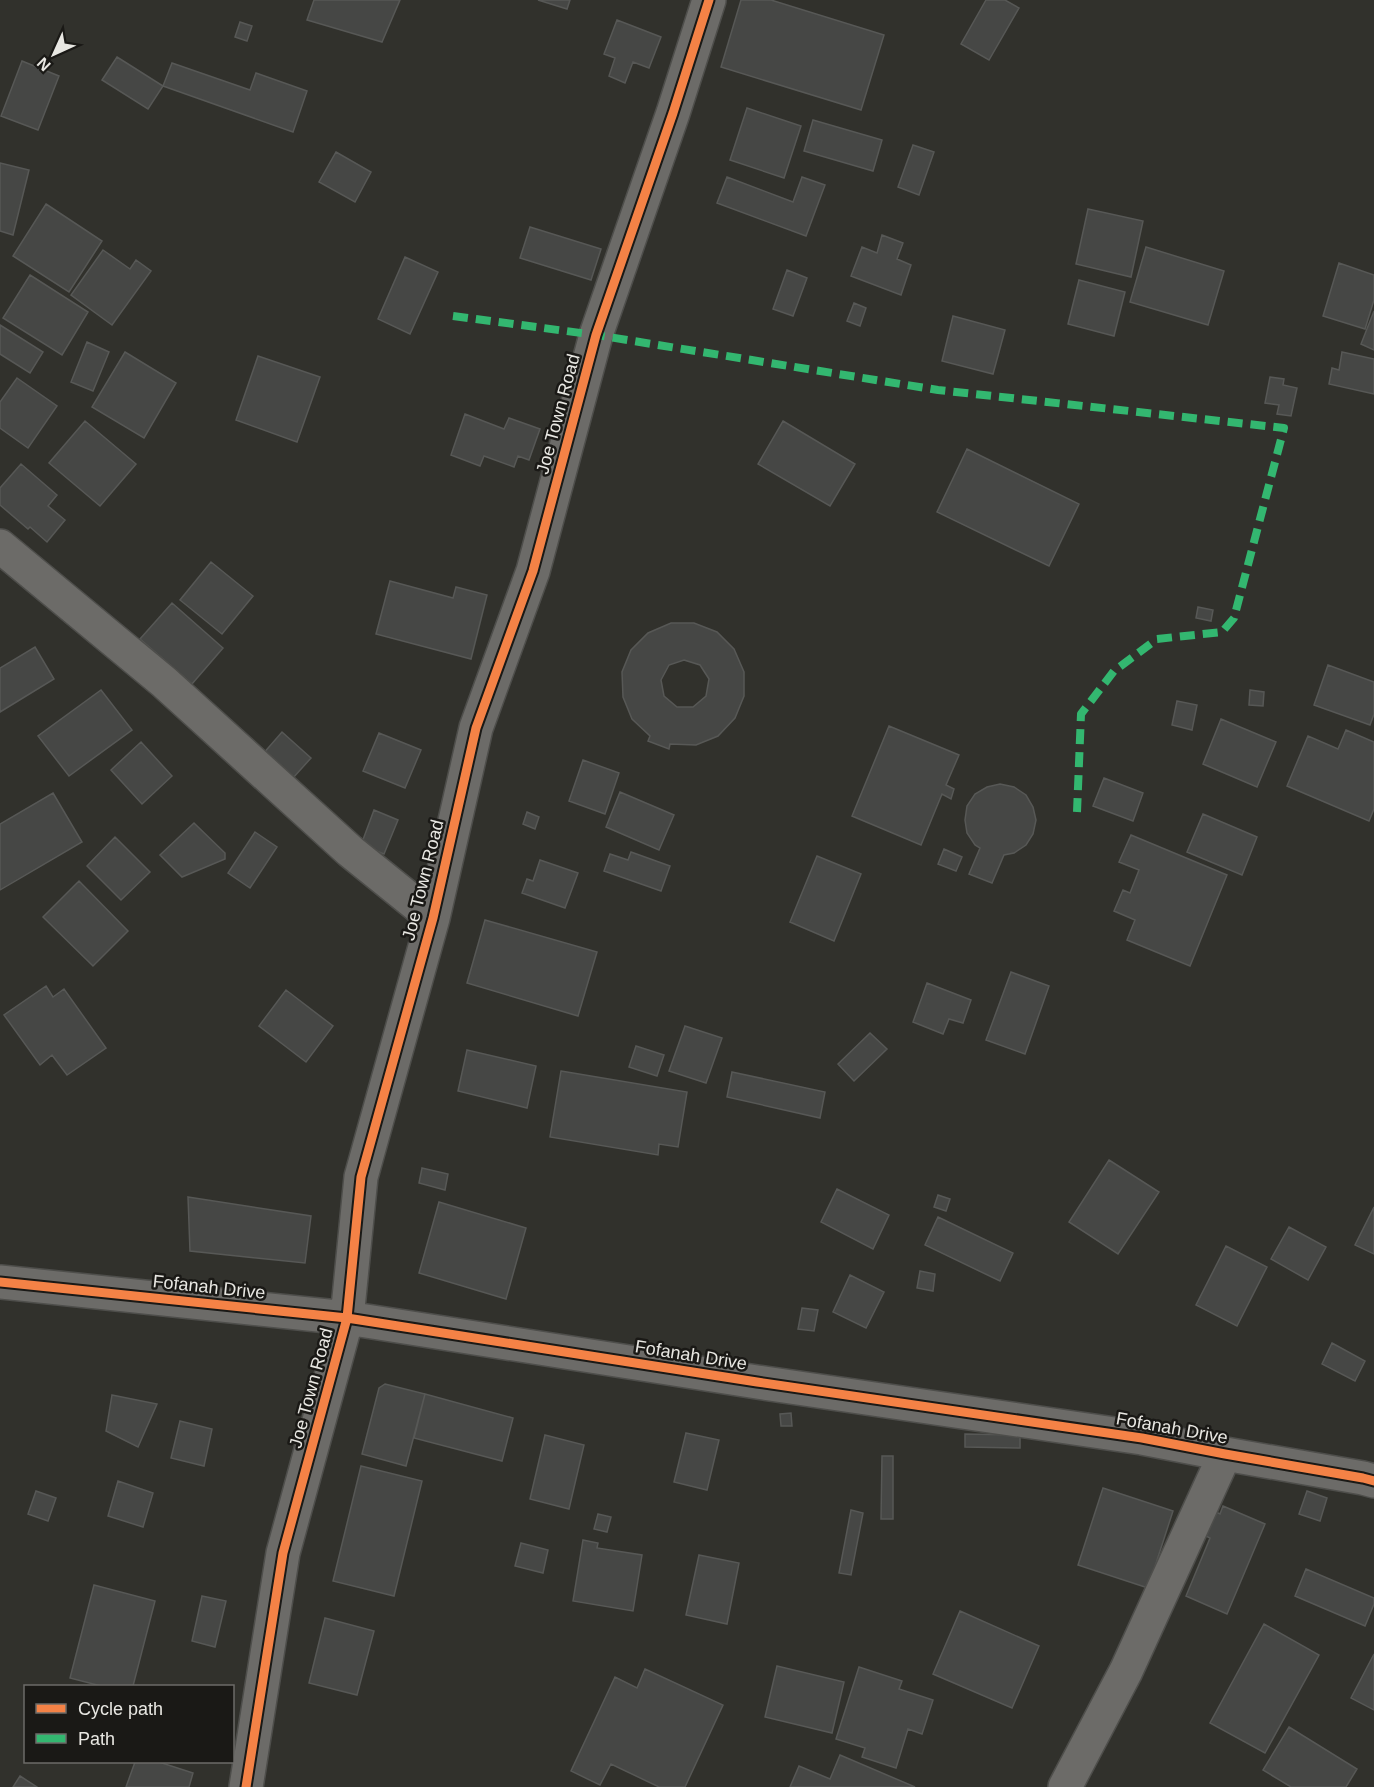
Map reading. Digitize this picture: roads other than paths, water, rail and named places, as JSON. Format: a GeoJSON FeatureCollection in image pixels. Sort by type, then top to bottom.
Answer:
{"type":"FeatureCollection","features":[{"type":"Feature","properties":{"kind":"street","name":"Joe Town Road"},"geometry":{"type":"LineString","coordinates":[[246,1787],[283,1553],[347,1318],[361,1177],[433,918],[476,728],[533,571],[596,335],[709,0]]}},
{"type":"Feature","properties":{"kind":"street"},"geometry":{"type":"LineString","coordinates":[[0,546],[164,682],[350,851],[433,918]]}},
{"type":"Feature","properties":{"kind":"street","name":"Fofanah Drive"},"geometry":{"type":"LineString","coordinates":[[0,1282],[347,1318],[769,1384],[1142,1438],[1374,1481]]}},
{"type":"Feature","properties":{"kind":"street"},"geometry":{"type":"LineString","coordinates":[[1065,1787],[1126,1671],[1225,1455]]}}]}
